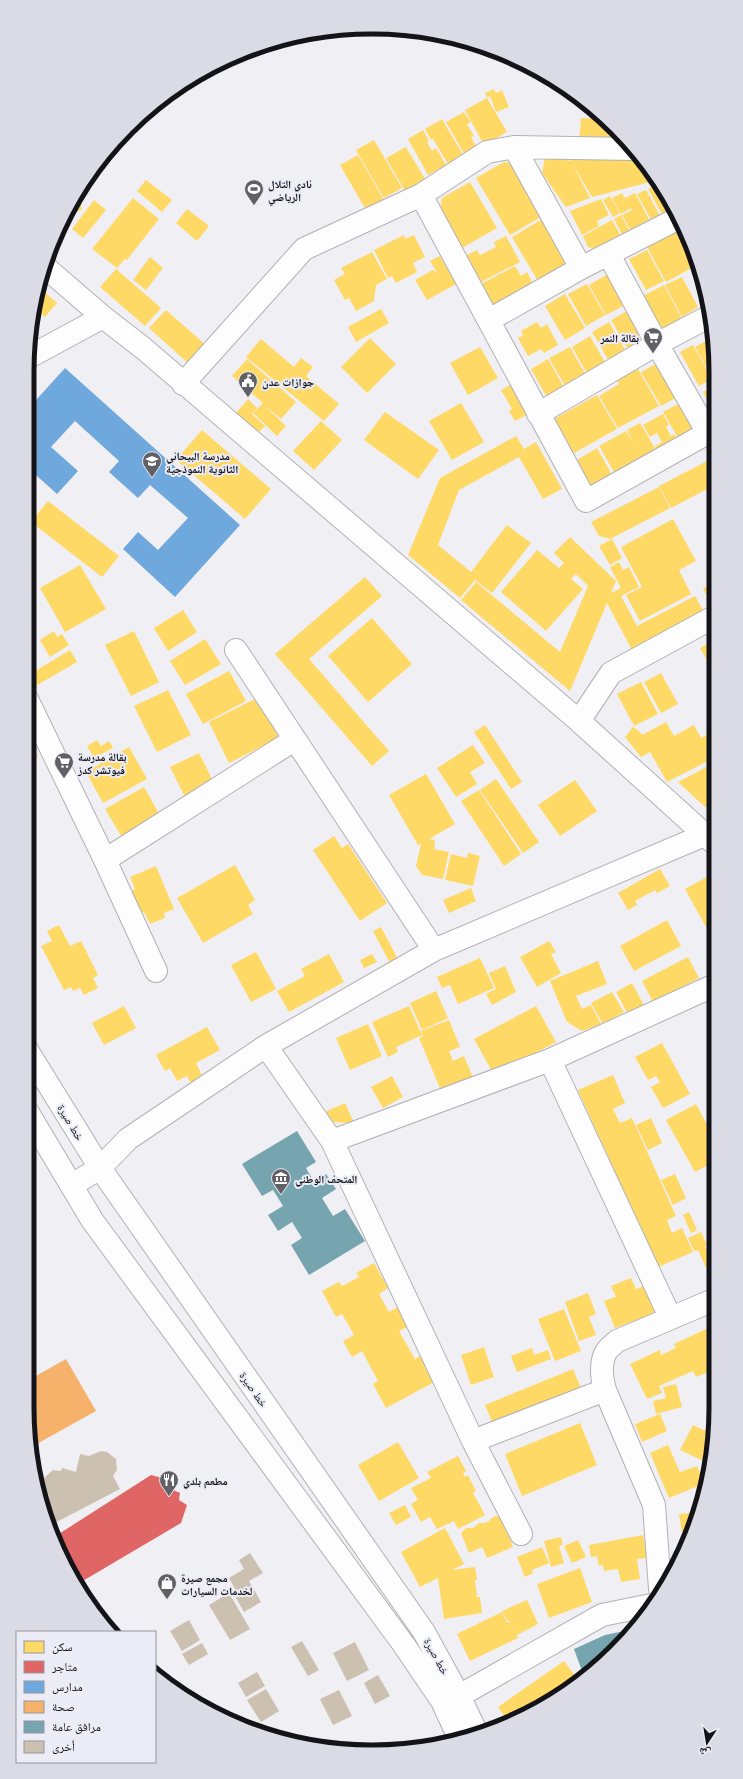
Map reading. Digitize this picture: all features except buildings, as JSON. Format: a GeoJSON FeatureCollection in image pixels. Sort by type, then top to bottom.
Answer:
{"type":"FeatureCollection","features":[{"type":"Feature","properties":{"kind":"street"},"geometry":{"type":"LineString","coordinates":[[514,147],[581,268]]}},
{"type":"Feature","properties":{"kind":"street"},"geometry":{"type":"LineString","coordinates":[[183,384],[304,249],[421,195],[487,152],[514,147],[625,149]]}},
{"type":"Feature","properties":{"kind":"street"},"geometry":{"type":"LineString","coordinates":[[421,195],[586,501],[709,432]]}},
{"type":"Feature","properties":{"kind":"street"},"geometry":{"type":"LineString","coordinates":[[489,320],[581,268],[673,221]]}},
{"type":"Feature","properties":{"kind":"street"},"geometry":{"type":"LineString","coordinates":[[609,254],[656,344],[709,428]]}},
{"type":"Feature","properties":{"kind":"street"},"geometry":{"type":"LineString","coordinates":[[50,271],[103,317],[143,348],[183,384],[709,833]]}},
{"type":"Feature","properties":{"kind":"street"},"geometry":{"type":"LineString","coordinates":[[35,355],[103,317]]}},
{"type":"Feature","properties":{"kind":"street"},"geometry":{"type":"LineString","coordinates":[[538,414],[656,344],[705,319]]}},
{"type":"Feature","properties":{"kind":"street"},"geometry":{"type":"LineString","coordinates":[[579,721],[610,673],[709,620]]}},
{"type":"Feature","properties":{"kind":"street"},"geometry":{"type":"LineString","coordinates":[[236,650],[434,950]]}},
{"type":"Feature","properties":{"kind":"street"},"geometry":{"type":"LineString","coordinates":[[34,713],[105,860],[156,972]]}},
{"type":"Feature","properties":{"kind":"street"},"geometry":{"type":"LineString","coordinates":[[105,860],[294,740]]}},
{"type":"Feature","properties":{"kind":"street"},"geometry":{"type":"LineString","coordinates":[[72,1185],[100,1168],[128,1139],[266,1046],[434,950],[709,837]]}},
{"type":"Feature","properties":{"kind":"street"},"geometry":{"type":"LineString","coordinates":[[332,1141],[550,1060],[709,988]]}},
{"type":"Feature","properties":{"kind":"street"},"geometry":{"type":"LineString","coordinates":[[266,1046],[332,1141],[473,1441],[521,1534]]}},
{"type":"Feature","properties":{"kind":"street"},"geometry":{"type":"LineString","coordinates":[[550,1060],[670,1318]]}},
{"type":"Feature","properties":{"kind":"street","name":"خط صيرة"},"geometry":{"type":"LineString","coordinates":[[34,1061],[100,1168],[424,1632],[451,1698],[458,1733]]}},
{"type":"Feature","properties":{"kind":"street","name":"خط صيرة"},"geometry":{"type":"LineString","coordinates":[[34,1123],[92,1220],[400,1639],[451,1698],[474,1729]]}},
{"type":"Feature","properties":{"kind":"street"},"geometry":{"type":"LineString","coordinates":[[660,1583],[654,1505],[605,1390],[602,1376],[606,1352],[617,1341],[709,1302]]}},
{"type":"Feature","properties":{"kind":"street"},"geometry":{"type":"LineString","coordinates":[[473,1441],[605,1390]]}},
{"type":"Feature","properties":{"kind":"street"},"geometry":{"type":"LineString","coordinates":[[451,1698],[602,1615],[644,1606]]}},
{"type":"Feature","properties":{"kind":"place","name":"نادي التلال الرياضي"},"geometry":{"type":"Point","coordinates":[254,206]}},
{"type":"Feature","properties":{"kind":"place","name":"بقالة النمر"},"geometry":{"type":"Point","coordinates":[653,354]}},
{"type":"Feature","properties":{"kind":"place","name":"جوازات عدن"},"geometry":{"type":"Point","coordinates":[248,398]}},
{"type":"Feature","properties":{"kind":"place","name":"مدرسة البيحاني الثانوية النموذجية"},"geometry":{"type":"Point","coordinates":[152,478]}},
{"type":"Feature","properties":{"kind":"place","name":"بقالة مدرسة فيوتشر كدز"},"geometry":{"type":"Point","coordinates":[64,779]}},
{"type":"Feature","properties":{"kind":"place","name":"المتحف الوطني"},"geometry":{"type":"Point","coordinates":[281,1195]}},
{"type":"Feature","properties":{"kind":"place","name":"مطعم بلدي"},"geometry":{"type":"Point","coordinates":[169,1497]}},
{"type":"Feature","properties":{"kind":"place","name":"مجمع صيرة لخدمات السيارات"},"geometry":{"type":"Point","coordinates":[167,1600]}}]}
